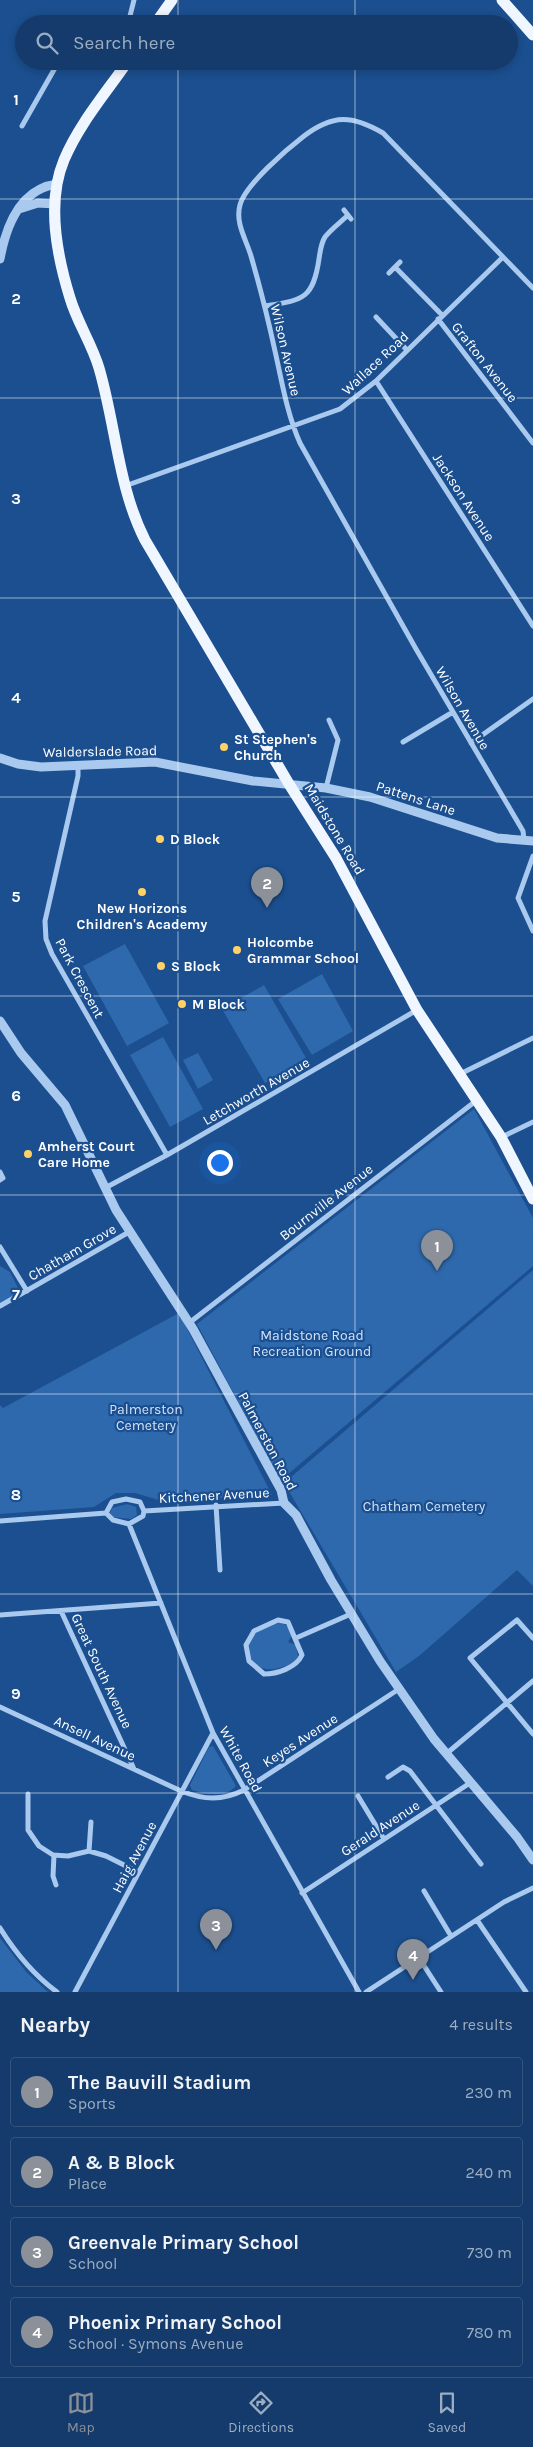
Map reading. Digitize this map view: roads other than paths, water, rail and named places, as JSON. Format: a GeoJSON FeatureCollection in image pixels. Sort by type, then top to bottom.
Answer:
{"type":"FeatureCollection","features":[{"type":"Feature","properties":{"kind":"main road"},"geometry":{"type":"LineString","coordinates":[[161,15],[171,0]]}},
{"type":"Feature","properties":{"kind":"main road"},"geometry":{"type":"LineString","coordinates":[[503,0],[516,15]]}},
{"type":"Feature","properties":{"kind":"main road"},"geometry":{"type":"LineString","coordinates":[[518,18],[533,35]]}},
{"type":"Feature","properties":{"kind":"main road"},"geometry":{"type":"LineString","coordinates":[[57,184],[69,149],[122,70]]}},
{"type":"Feature","properties":{"kind":"main road","name":"Maidstone Road"},"geometry":{"type":"LineString","coordinates":[[57,184],[55,224],[70,298],[100,369],[125,486],[132,510],[145,540],[289,784],[336,858],[417,1010],[501,1137],[533,1199]]}},
{"type":"Feature","properties":{"kind":"street"},"geometry":{"type":"LineString","coordinates":[[130,15],[134,0]]}},
{"type":"Feature","properties":{"kind":"street"},"geometry":{"type":"LineString","coordinates":[[22,126],[54,70]]}},
{"type":"Feature","properties":{"kind":"street","name":"Wilson Avenue"},"geometry":{"type":"LineString","coordinates":[[528,841],[315,471],[293,426],[265,306],[239,223],[240,205],[246,189],[319,124],[344,118],[367,124],[383,133],[533,288]]}},
{"type":"Feature","properties":{"kind":"street"},"geometry":{"type":"LineString","coordinates":[[0,259],[4,236],[18,210],[35,190],[57,184]]}},
{"type":"Feature","properties":{"kind":"street"},"geometry":{"type":"LineString","coordinates":[[18,210],[28,205],[55,204]]}},
{"type":"Feature","properties":{"kind":"street"},"geometry":{"type":"LineString","coordinates":[[265,306],[298,301],[307,295],[316,276],[321,247],[325,237],[348,215]]}},
{"type":"Feature","properties":{"kind":"street","name":"Wallace Road"},"geometry":{"type":"LineString","coordinates":[[125,486],[340,409],[376,381],[406,349],[502,257]]}},
{"type":"Feature","properties":{"kind":"street"},"geometry":{"type":"LineString","coordinates":[[389,273],[400,262]]}},
{"type":"Feature","properties":{"kind":"street","name":"Grafton Avenue"},"geometry":{"type":"LineString","coordinates":[[395,267],[440,317],[533,443]]}},
{"type":"Feature","properties":{"kind":"street"},"geometry":{"type":"LineString","coordinates":[[376,318],[406,349]]}},
{"type":"Feature","properties":{"kind":"street","name":"Jackson Avenue"},"geometry":{"type":"LineString","coordinates":[[376,381],[533,626]]}},
{"type":"Feature","properties":{"kind":"street"},"geometry":{"type":"LineString","coordinates":[[471,743],[533,699]]}},
{"type":"Feature","properties":{"kind":"street"},"geometry":{"type":"LineString","coordinates":[[403,742],[453,712]]}},
{"type":"Feature","properties":{"kind":"street"},"geometry":{"type":"LineString","coordinates":[[326,788],[338,740],[329,720]]}},
{"type":"Feature","properties":{"kind":"street","name":"Walderslade Road"},"geometry":{"type":"LineString","coordinates":[[0,758],[32,766],[156,762],[253,781],[289,784]]}},
{"type":"Feature","properties":{"kind":"street","name":"Park Crescent"},"geometry":{"type":"LineString","coordinates":[[78,766],[78,776],[45,921],[46,939],[52,954],[167,1155]]}},
{"type":"Feature","properties":{"kind":"street","name":"Pattens Lane"},"geometry":{"type":"LineString","coordinates":[[289,784],[326,788],[370,797],[482,834],[528,841]]}},
{"type":"Feature","properties":{"kind":"street"},"geometry":{"type":"LineString","coordinates":[[533,856],[518,898],[533,930]]}},
{"type":"Feature","properties":{"kind":"street","name":"Letchworth Avenue"},"geometry":{"type":"LineString","coordinates":[[104,1188],[167,1155],[417,1010]]}},
{"type":"Feature","properties":{"kind":"street","name":"Palmerston Road"},"geometry":{"type":"LineString","coordinates":[[0,1021],[27,1060],[65,1105],[104,1188],[129,1232],[189,1323],[281,1490],[284,1502],[296,1515],[351,1614],[399,1689],[446,1754],[517,1837],[533,1860]]}},
{"type":"Feature","properties":{"kind":"street"},"geometry":{"type":"LineString","coordinates":[[460,1074],[533,1038]]}},
{"type":"Feature","properties":{"kind":"street","name":"Bournville Avenue"},"geometry":{"type":"LineString","coordinates":[[189,1323],[477,1100]]}},
{"type":"Feature","properties":{"kind":"street"},"geometry":{"type":"LineString","coordinates":[[501,1137],[533,1122]]}},
{"type":"Feature","properties":{"kind":"street"},"geometry":{"type":"LineString","coordinates":[[0,1172],[2,1179]]}},
{"type":"Feature","properties":{"kind":"street","name":"Chatham Grove"},"geometry":{"type":"LineString","coordinates":[[0,1306],[129,1232]]}},
{"type":"Feature","properties":{"kind":"street","name":"Chatham Grove"},"geometry":{"type":"LineString","coordinates":[[0,1247],[27,1292]]}},
{"type":"Feature","properties":{"kind":"street"},"geometry":{"type":"LineString","coordinates":[[0,1261],[6,1258]]}},
{"type":"Feature","properties":{"kind":"street","name":"Kitchener Avenue"},"geometry":{"type":"LineString","coordinates":[[106,1513],[112,1502],[126,1499],[140,1502],[144,1510],[143,1516],[129,1524]]}},
{"type":"Feature","properties":{"kind":"street","name":"Kitchener Avenue"},"geometry":{"type":"LineString","coordinates":[[144,1510],[284,1502]]}},
{"type":"Feature","properties":{"kind":"street"},"geometry":{"type":"LineString","coordinates":[[216,1505],[220,1570]]}},
{"type":"Feature","properties":{"kind":"street"},"geometry":{"type":"LineString","coordinates":[[0,1521],[106,1513],[113,1520],[129,1524]]}},
{"type":"Feature","properties":{"kind":"street","name":"White Road"},"geometry":{"type":"LineString","coordinates":[[129,1524],[213,1733],[359,1992]]}},
{"type":"Feature","properties":{"kind":"street"},"geometry":{"type":"LineString","coordinates":[[0,1615],[161,1604]]}},
{"type":"Feature","properties":{"kind":"street","name":"Great South Avenue"},"geometry":{"type":"LineString","coordinates":[[62,1611],[134,1769]]}},
{"type":"Feature","properties":{"kind":"street"},"geometry":{"type":"LineString","coordinates":[[296,1638],[351,1614]]}},
{"type":"Feature","properties":{"kind":"street"},"geometry":{"type":"LineString","coordinates":[[282,1620],[288,1622],[296,1638],[302,1655],[294,1665],[274,1673],[264,1674],[248,1661],[246,1645],[254,1631],[282,1620]]}},
{"type":"Feature","properties":{"kind":"street"},"geometry":{"type":"LineString","coordinates":[[533,1638],[517,1620],[470,1658],[533,1734]]}},
{"type":"Feature","properties":{"kind":"street"},"geometry":{"type":"LineString","coordinates":[[446,1754],[533,1681]]}},
{"type":"Feature","properties":{"kind":"street","name":"Keyes Avenue"},"geometry":{"type":"LineString","coordinates":[[181,1791],[212,1800],[232,1796],[399,1689]]}},
{"type":"Feature","properties":{"kind":"street","name":"Ansell Avenue"},"geometry":{"type":"LineString","coordinates":[[0,1707],[181,1791]]}},
{"type":"Feature","properties":{"kind":"street","name":"Haig Avenue"},"geometry":{"type":"LineString","coordinates":[[75,1992],[213,1733]]}},
{"type":"Feature","properties":{"kind":"street"},"geometry":{"type":"LineString","coordinates":[[388,1777],[403,1767],[410,1771],[481,1864]]}},
{"type":"Feature","properties":{"kind":"street","name":"Gerald Avenue"},"geometry":{"type":"LineString","coordinates":[[302,1893],[470,1782]]}},
{"type":"Feature","properties":{"kind":"street"},"geometry":{"type":"LineString","coordinates":[[28,1794],[28,1830],[39,1846],[54,1856],[68,1856],[89,1851],[106,1856],[138,1872]]}},
{"type":"Feature","properties":{"kind":"street"},"geometry":{"type":"LineString","coordinates":[[358,1796],[384,1839]]}},
{"type":"Feature","properties":{"kind":"street"},"geometry":{"type":"LineString","coordinates":[[89,1851],[91,1822]]}},
{"type":"Feature","properties":{"kind":"street"},"geometry":{"type":"LineString","coordinates":[[54,1856],[53,1876],[56,1885]]}},
{"type":"Feature","properties":{"kind":"street"},"geometry":{"type":"LineString","coordinates":[[366,1992],[513,1896],[533,1888]]}},
{"type":"Feature","properties":{"kind":"street"},"geometry":{"type":"LineString","coordinates":[[424,1891],[451,1936]]}},
{"type":"Feature","properties":{"kind":"street"},"geometry":{"type":"LineString","coordinates":[[477,1920],[526,1992]]}},
{"type":"Feature","properties":{"kind":"street"},"geometry":{"type":"LineString","coordinates":[[0,1928],[26,1963],[57,1992]]}},
{"type":"Feature","properties":{"kind":"street"},"geometry":{"type":"LineString","coordinates":[[419,1958],[441,1992]]}},
{"type":"Feature","properties":{"kind":"place","name":"St Stephen's Church"},"geometry":{"type":"Point","coordinates":[224,747]}},
{"type":"Feature","properties":{"kind":"place","name":"D Block"},"geometry":{"type":"Point","coordinates":[160,839]}},
{"type":"Feature","properties":{"kind":"place","name":"New Horizons Children's Academy"},"geometry":{"type":"Point","coordinates":[142,892]}},
{"type":"Feature","properties":{"kind":"place","name":"A & B Block"},"geometry":{"type":"Point","coordinates":[267,908]}},
{"type":"Feature","properties":{"kind":"place","name":"Holcombe Grammar School"},"geometry":{"type":"Point","coordinates":[237,950]}},
{"type":"Feature","properties":{"kind":"place","name":"S Block"},"geometry":{"type":"Point","coordinates":[161,966]}},
{"type":"Feature","properties":{"kind":"place","name":"M Block"},"geometry":{"type":"Point","coordinates":[182,1004]}},
{"type":"Feature","properties":{"kind":"place","name":"Amherst Court Care Home"},"geometry":{"type":"Point","coordinates":[28,1154]}},
{"type":"Feature","properties":{"kind":"place","name":"The Bauvill Stadium"},"geometry":{"type":"Point","coordinates":[437,1271]}},
{"type":"Feature","properties":{"kind":"place","name":"Greenvale Primary School"},"geometry":{"type":"Point","coordinates":[216,1950]}},
{"type":"Feature","properties":{"kind":"place","name":"Phoenix Primary School"},"geometry":{"type":"Point","coordinates":[413,1980]}},
{"type":"Feature","properties":{"kind":"park label","name":"Maidstone Road Recreation Ground"},"geometry":{"type":"Point","coordinates":[312,1344]}},
{"type":"Feature","properties":{"kind":"park label","name":"Palmerston Cemetery"},"geometry":{"type":"Point","coordinates":[146,1418]}},
{"type":"Feature","properties":{"kind":"park label","name":"Chatham Cemetery"},"geometry":{"type":"Point","coordinates":[424,1506]}}]}
